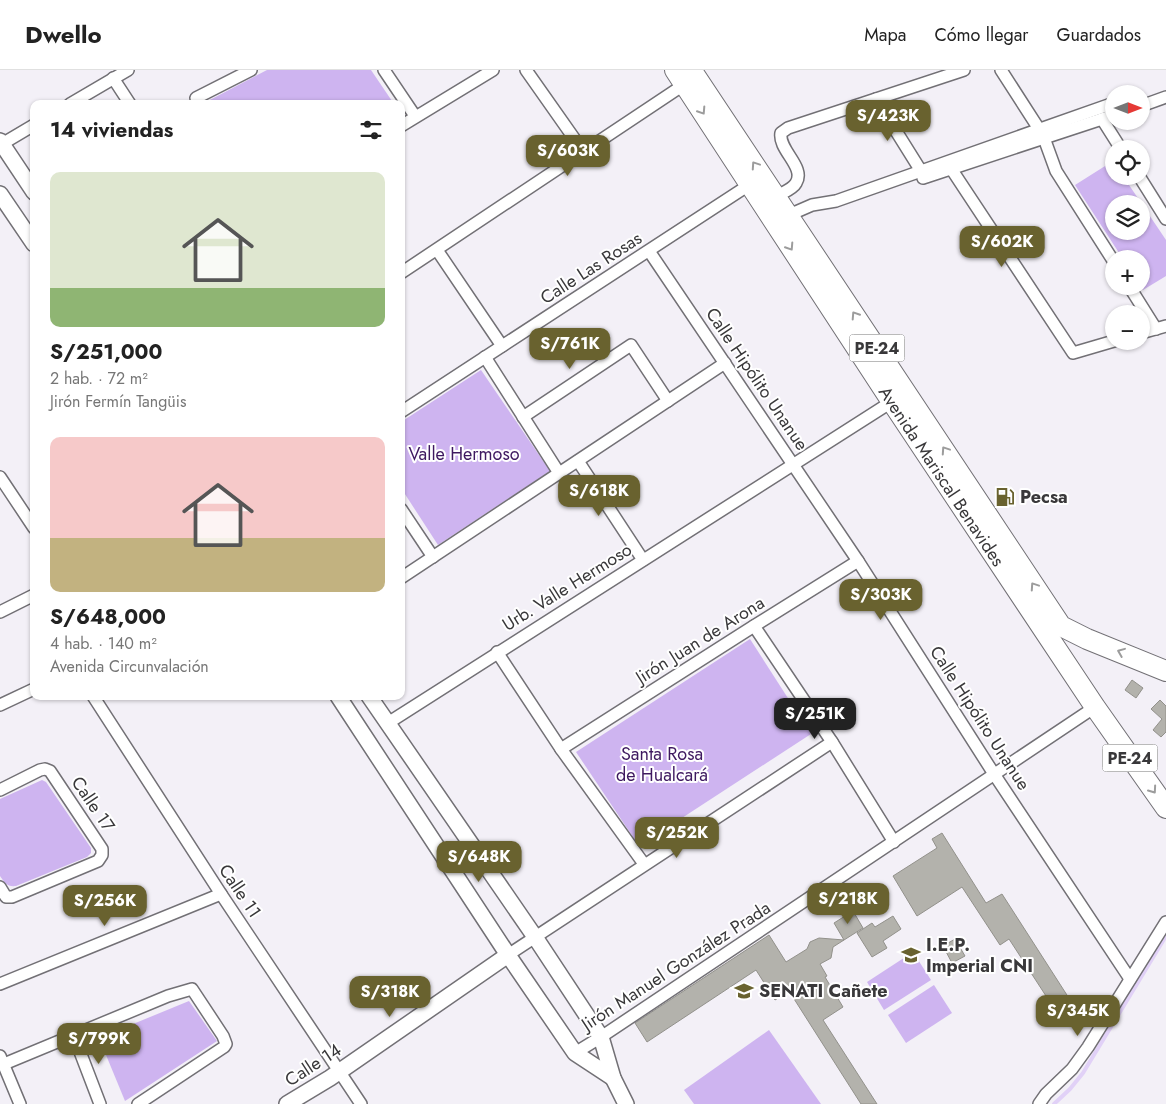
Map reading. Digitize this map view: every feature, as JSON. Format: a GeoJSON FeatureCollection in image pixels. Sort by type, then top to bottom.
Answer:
{"type":"FeatureCollection","features":[{"type":"Feature","properties":{"kind":"highway","name":"Avenida Mariscal Benavides"},"geometry":{"type":"LineString","coordinates":[[684,75],[749,185],[1061,626],[1087,639]]}},
{"type":"Feature","properties":{"kind":"highway","name":"Avenida Mariscal Benavides"},"geometry":{"type":"LineString","coordinates":[[684,75],[789,215],[899,397],[1066,664],[1095,707]]}},
{"type":"Feature","properties":{"kind":"highway"},"geometry":{"type":"LineString","coordinates":[[1066,664],[1079,644],[1087,639]]}},
{"type":"Feature","properties":{"kind":"highway","name":"PE-24"},"geometry":{"type":"LineString","coordinates":[[1087,639],[1166,671]]}},
{"type":"Feature","properties":{"kind":"highway","name":"PE-24"},"geometry":{"type":"LineString","coordinates":[[1095,707],[1166,808]]}},
{"type":"Feature","properties":{"kind":"street"},"geometry":{"type":"LineString","coordinates":[[77,100],[128,70]]}},
{"type":"Feature","properties":{"kind":"street"},"geometry":{"type":"LineString","coordinates":[[197,100],[196,98],[251,70]]}},
{"type":"Feature","properties":{"kind":"street"},"geometry":{"type":"LineString","coordinates":[[384,70],[404,100]]}},
{"type":"Feature","properties":{"kind":"street"},"geometry":{"type":"LineString","coordinates":[[405,123],[493,70]]}},
{"type":"Feature","properties":{"kind":"street"},"geometry":{"type":"LineString","coordinates":[[526,70],[583,152]]}},
{"type":"Feature","properties":{"kind":"street"},"geometry":{"type":"LineString","coordinates":[[776,196],[796,184],[798,179],[796,166],[781,143],[781,133],[788,128],[964,70]]}},
{"type":"Feature","properties":{"kind":"street"},"geometry":{"type":"LineString","coordinates":[[1001,70],[1041,134],[1056,171],[1106,250]]}},
{"type":"Feature","properties":{"kind":"street"},"geometry":{"type":"LineString","coordinates":[[405,270],[583,152],[684,75]]}},
{"type":"Feature","properties":{"kind":"street"},"geometry":{"type":"LineString","coordinates":[[113,78],[127,100]]}},
{"type":"Feature","properties":{"kind":"street"},"geometry":{"type":"LineString","coordinates":[[1150,103],[1166,97]]}},
{"type":"Feature","properties":{"kind":"street"},"geometry":{"type":"LineString","coordinates":[[876,99],[921,171]]}},
{"type":"Feature","properties":{"kind":"street"},"geometry":{"type":"LineString","coordinates":[[405,101],[415,116]]}},
{"type":"Feature","properties":{"kind":"street"},"geometry":{"type":"LineString","coordinates":[[898,179],[910,182],[952,170],[1105,107]]}},
{"type":"Feature","properties":{"kind":"street"},"geometry":{"type":"LineString","coordinates":[[789,215],[805,207],[836,201],[921,171],[1041,134],[1105,118]]}},
{"type":"Feature","properties":{"kind":"street"},"geometry":{"type":"LineString","coordinates":[[1102,119],[1115,140]]}},
{"type":"Feature","properties":{"kind":"street"},"geometry":{"type":"LineString","coordinates":[[30,128],[1,143],[30,186]]}},
{"type":"Feature","properties":{"kind":"street"},"geometry":{"type":"LineString","coordinates":[[952,170],[1073,353],[1105,344]]}},
{"type":"Feature","properties":{"kind":"street","name":"Calle Las Rosas"},"geometry":{"type":"LineString","coordinates":[[405,409],[749,185]]}},
{"type":"Feature","properties":{"kind":"street"},"geometry":{"type":"LineString","coordinates":[[1145,185],[1166,219]]}},
{"type":"Feature","properties":{"kind":"street"},"geometry":{"type":"LineString","coordinates":[[0,194],[30,238]]}},
{"type":"Feature","properties":{"kind":"street"},"geometry":{"type":"LineString","coordinates":[[437,250],[502,346]]}},
{"type":"Feature","properties":{"kind":"street","name":"Calle Hipólito Unanue"},"geometry":{"type":"LineString","coordinates":[[650,251],[858,561],[994,774],[1130,979]]}},
{"type":"Feature","properties":{"kind":"street"},"geometry":{"type":"LineString","coordinates":[[1136,295],[1161,328]]}},
{"type":"Feature","properties":{"kind":"street"},"geometry":{"type":"LineString","coordinates":[[523,417],[631,345],[668,401]]}},
{"type":"Feature","properties":{"kind":"street"},"geometry":{"type":"LineString","coordinates":[[486,357],[559,473]]}},
{"type":"Feature","properties":{"kind":"street"},"geometry":{"type":"LineString","coordinates":[[405,575],[725,363]]}},
{"type":"Feature","properties":{"kind":"street","name":"Urb. Valle Hermoso"},"geometry":{"type":"LineString","coordinates":[[388,723],[899,397]]}},
{"type":"Feature","properties":{"kind":"street"},"geometry":{"type":"LineString","coordinates":[[578,461],[643,560]]}},
{"type":"Feature","properties":{"kind":"street"},"geometry":{"type":"LineString","coordinates":[[0,478],[30,522]]}},
{"type":"Feature","properties":{"kind":"street"},"geometry":{"type":"LineString","coordinates":[[405,515],[433,557]]}},
{"type":"Feature","properties":{"kind":"street","name":"Jirón Juan de Arona"},"geometry":{"type":"LineString","coordinates":[[562,749],[858,561]]}},
{"type":"Feature","properties":{"kind":"street"},"geometry":{"type":"LineString","coordinates":[[0,612],[30,597]]}},
{"type":"Feature","properties":{"kind":"street"},"geometry":{"type":"LineString","coordinates":[[754,626],[832,742],[894,842]]}},
{"type":"Feature","properties":{"kind":"street"},"geometry":{"type":"LineString","coordinates":[[497,652],[562,749],[644,864]]}},
{"type":"Feature","properties":{"kind":"street"},"geometry":{"type":"LineString","coordinates":[[0,705],[30,691]]}},
{"type":"Feature","properties":{"kind":"street","name":"Calle 11"},"geometry":{"type":"LineString","coordinates":[[96,700],[221,894],[361,1104]]}},
{"type":"Feature","properties":{"kind":"street"},"geometry":{"type":"LineString","coordinates":[[341,700],[508,955],[575,1053],[612,1078]]}},
{"type":"Feature","properties":{"kind":"street"},"geometry":{"type":"LineString","coordinates":[[372,700],[535,937],[601,1037],[612,1078],[626,1104]]}},
{"type":"Feature","properties":{"kind":"street","name":"Jirón Manuel González Prada"},"geometry":{"type":"LineString","coordinates":[[575,1053],[1095,707]]}},
{"type":"Feature","properties":{"kind":"street"},"geometry":{"type":"LineString","coordinates":[[508,955],[832,742]]}},
{"type":"Feature","properties":{"kind":"street","name":"Calle 17"},"geometry":{"type":"LineString","coordinates":[[0,790],[40,770],[50,771],[102,849],[102,855],[98,860],[12,897],[6,897],[0,888]]}},
{"type":"Feature","properties":{"kind":"street"},"geometry":{"type":"LineString","coordinates":[[0,984],[221,894]]}},
{"type":"Feature","properties":{"kind":"street"},"geometry":{"type":"LineString","coordinates":[[1040,1104],[1077,1061],[1166,922]]}},
{"type":"Feature","properties":{"kind":"street","name":"Calle 14"},"geometry":{"type":"LineString","coordinates":[[287,1104],[508,955]]}},
{"type":"Feature","properties":{"kind":"street"},"geometry":{"type":"LineString","coordinates":[[20,1104],[2,1060],[74,1036],[168,996],[189,989],[194,991],[226,1044],[138,1104]]}},
{"type":"Feature","properties":{"kind":"street"},"geometry":{"type":"LineString","coordinates":[[74,1036],[100,1104]]}},
{"type":"Feature","properties":{"kind":"green space"},"geometry":{"type":"Polygon","coordinates":[[[267,70],[371,70],[391,100],[210,100],[267,70]]]}},
{"type":"Feature","properties":{"kind":"green space"},"geometry":{"type":"Polygon","coordinates":[[[1105,166],[1105,185],[1129,185],[1136,195],[1105,195],[1105,231],[1075,185],[1105,166]]]}},
{"type":"Feature","properties":{"kind":"green space"},"geometry":{"type":"Polygon","coordinates":[[[1150,216],[1166,240],[1166,276],[1150,286],[1150,250],[1117,250],[1111,240],[1150,240],[1150,216]]]}},
{"type":"Feature","properties":{"kind":"green space","name":"Valle Hermoso"},"geometry":{"type":"Polygon","coordinates":[[[481,370],[550,471],[438,545],[405,494],[405,419],[481,370]]]}},
{"type":"Feature","properties":{"kind":"green space","name":"Santa Rosa de Hualcará"},"geometry":{"type":"Polygon","coordinates":[[[750,639],[811,734],[639,846],[576,752],[750,639]]]}},
{"type":"Feature","properties":{"kind":"green space"},"geometry":{"type":"Polygon","coordinates":[[[42,780],[46,782],[91,848],[91,853],[87,857],[16,886],[10,886],[0,876],[0,799],[42,780]]]}},
{"type":"Feature","properties":{"kind":"green space"},"geometry":{"type":"Polygon","coordinates":[[[913,952],[931,980],[884,1010],[867,982],[913,952]]]}},
{"type":"Feature","properties":{"kind":"green space"},"geometry":{"type":"Polygon","coordinates":[[[934,985],[952,1013],[906,1043],[888,1015],[934,985]]]}},
{"type":"Feature","properties":{"kind":"green space"},"geometry":{"type":"Polygon","coordinates":[[[189,1001],[217,1041],[125,1101],[99,1038],[189,1001]]]}},
{"type":"Feature","properties":{"kind":"green space"},"geometry":{"type":"Polygon","coordinates":[[[769,1030],[821,1104],[694,1104],[684,1090],[769,1030]]]}},
{"type":"Feature","properties":{"kind":"building"},"geometry":{"type":"Polygon","coordinates":[[[1132,680],[1143,688],[1136,698],[1125,690],[1132,680]]]}},
{"type":"Feature","properties":{"kind":"building"},"geometry":{"type":"Polygon","coordinates":[[[1160,700],[1166,706],[1166,732],[1161,737],[1153,730],[1162,719],[1151,709],[1160,700]]]}},
{"type":"Feature","properties":{"kind":"building"},"geometry":{"type":"Polygon","coordinates":[[[942,833],[986,903],[1002,894],[1074,1006],[1059,1016],[1009,939],[1000,945],[962,887],[917,916],[893,876],[937,848],[932,839],[942,833]]]}},
{"type":"Feature","properties":{"kind":"building"},"geometry":{"type":"Polygon","coordinates":[[[853,911],[863,928],[844,940],[834,923],[853,911]]]}},
{"type":"Feature","properties":{"kind":"building"},"geometry":{"type":"Polygon","coordinates":[[[893,916],[901,929],[883,941],[887,948],[872,957],[857,933],[872,923],[875,927],[893,916]]]}},
{"type":"Feature","properties":{"kind":"building"},"geometry":{"type":"Polygon","coordinates":[[[769,935],[786,962],[807,949],[810,942],[819,938],[844,940],[833,947],[831,958],[820,964],[827,976],[825,977],[843,1007],[823,1020],[877,1104],[861,1104],[789,991],[775,1000],[756,970],[647,1042],[635,1023],[769,935]]]}},
{"type":"Feature","properties":{"kind":"building"},"geometry":{"type":"Polygon","coordinates":[[[955,939],[965,956],[952,963],[943,946],[955,939]]]}},
{"type":"Feature","properties":{"kind":"waterway"},"geometry":{"type":"LineString","coordinates":[[1054,1104],[1083,1073],[1166,936]]}},
{"type":"Feature","properties":{"kind":"place","name":"Pecsa"},"geometry":{"type":"Point","coordinates":[1005,497]}},
{"type":"Feature","properties":{"kind":"place","name":"I.E.P. Imperial CNI"},"geometry":{"type":"Point","coordinates":[911,955]}},
{"type":"Feature","properties":{"kind":"place","name":"SENATI Cañete"},"geometry":{"type":"Point","coordinates":[744,991]}}]}
